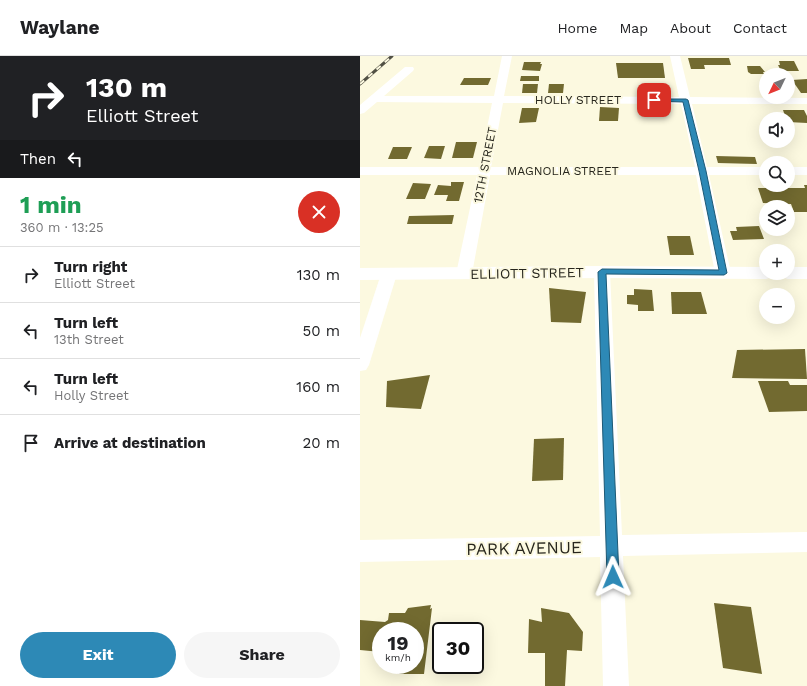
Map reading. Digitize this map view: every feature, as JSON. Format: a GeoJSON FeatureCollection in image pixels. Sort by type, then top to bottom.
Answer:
{"type":"FeatureCollection","features":[{"type":"Feature","properties":{"kind":"main road","name":"ELLIOTT STREET"},"geometry":{"type":"LineString","coordinates":[[360,274],[602,272],[759,273]]}},
{"type":"Feature","properties":{"kind":"main road"},"geometry":{"type":"LineString","coordinates":[[795,273],[807,273]]}},
{"type":"Feature","properties":{"kind":"street","name":"12TH STREET"},"geometry":{"type":"LineString","coordinates":[[464,274],[507,56]]}},
{"type":"Feature","properties":{"kind":"street"},"geometry":{"type":"LineString","coordinates":[[675,56],[724,273]]}},
{"type":"Feature","properties":{"kind":"street"},"geometry":{"type":"LineString","coordinates":[[360,111],[409,69]]}},
{"type":"Feature","properties":{"kind":"street","name":"HOLLY STREET"},"geometry":{"type":"LineString","coordinates":[[373,99],[807,101]]}},
{"type":"Feature","properties":{"kind":"street","name":"MAGNOLIA STREET"},"geometry":{"type":"LineString","coordinates":[[360,171],[759,171]]}},
{"type":"Feature","properties":{"kind":"street"},"geometry":{"type":"LineString","coordinates":[[795,171],[807,171]]}},
{"type":"Feature","properties":{"kind":"street"},"geometry":{"type":"LineString","coordinates":[[602,272],[616,686]]}},
{"type":"Feature","properties":{"kind":"street"},"geometry":{"type":"LineString","coordinates":[[360,365],[389,274]]}},
{"type":"Feature","properties":{"kind":"street","name":"PARK AVENUE"},"geometry":{"type":"LineString","coordinates":[[360,551],[807,542]]}},
{"type":"Feature","properties":{"kind":"building"},"geometry":{"type":"Polygon","coordinates":[[[688,58],[729,58],[731,65],[704,65],[705,69],[691,69],[688,58]]]}},
{"type":"Feature","properties":{"kind":"building"},"geometry":{"type":"Polygon","coordinates":[[[779,61],[794,61],[799,71],[795,71],[795,68],[780,68],[778,65],[780,65],[779,61]]]}},
{"type":"Feature","properties":{"kind":"building"},"geometry":{"type":"Polygon","coordinates":[[[524,62],[541,62],[540,64],[542,64],[540,71],[522,70],[524,62]]]}},
{"type":"Feature","properties":{"kind":"building"},"geometry":{"type":"Polygon","coordinates":[[[616,63],[663,63],[665,78],[618,78],[616,63]]]}},
{"type":"Feature","properties":{"kind":"building"},"geometry":{"type":"Polygon","coordinates":[[[747,66],[760,66],[762,68],[759,68],[759,74],[751,74],[748,72],[747,66]]]}},
{"type":"Feature","properties":{"kind":"building"},"geometry":{"type":"Polygon","coordinates":[[[521,76],[539,76],[539,81],[520,81],[521,76]]]}},
{"type":"Feature","properties":{"kind":"building"},"geometry":{"type":"Polygon","coordinates":[[[464,78],[491,78],[488,85],[460,85],[464,78]]]}},
{"type":"Feature","properties":{"kind":"building"},"geometry":{"type":"Polygon","coordinates":[[[807,79],[807,93],[801,93],[795,84],[795,80],[807,79]]]}},
{"type":"Feature","properties":{"kind":"building"},"geometry":{"type":"Polygon","coordinates":[[[523,84],[538,84],[537,93],[522,93],[523,84]]]}},
{"type":"Feature","properties":{"kind":"building"},"geometry":{"type":"Polygon","coordinates":[[[549,84],[564,84],[563,93],[548,93],[549,84]]]}},
{"type":"Feature","properties":{"kind":"building"},"geometry":{"type":"Polygon","coordinates":[[[600,107],[619,108],[618,121],[599,121],[600,107]]]}},
{"type":"Feature","properties":{"kind":"building"},"geometry":{"type":"Polygon","coordinates":[[[522,108],[539,108],[536,122],[519,123],[522,108]]]}},
{"type":"Feature","properties":{"kind":"building"},"geometry":{"type":"Polygon","coordinates":[[[783,110],[804,110],[807,116],[807,123],[795,122],[795,112],[784,112],[783,110]]]}},
{"type":"Feature","properties":{"kind":"building"},"geometry":{"type":"Polygon","coordinates":[[[456,142],[477,142],[473,158],[452,158],[456,142]]]}},
{"type":"Feature","properties":{"kind":"building"},"geometry":{"type":"Polygon","coordinates":[[[429,146],[445,146],[441,159],[424,158],[429,146]]]}},
{"type":"Feature","properties":{"kind":"building"},"geometry":{"type":"Polygon","coordinates":[[[393,147],[412,147],[407,159],[388,159],[393,147]]]}},
{"type":"Feature","properties":{"kind":"building"},"geometry":{"type":"Polygon","coordinates":[[[716,156],[755,157],[757,164],[718,163],[716,156]]]}},
{"type":"Feature","properties":{"kind":"building"},"geometry":{"type":"Polygon","coordinates":[[[451,182],[464,182],[459,201],[446,201],[448,195],[434,195],[438,185],[451,186],[451,182]]]}},
{"type":"Feature","properties":{"kind":"building"},"geometry":{"type":"Polygon","coordinates":[[[413,183],[431,184],[425,199],[406,199],[413,183]]]}},
{"type":"Feature","properties":{"kind":"building"},"geometry":{"type":"Polygon","coordinates":[[[804,185],[807,185],[807,212],[795,212],[795,200],[762,200],[759,192],[795,192],[795,188],[805,188],[804,185]]]}},
{"type":"Feature","properties":{"kind":"building"},"geometry":{"type":"Polygon","coordinates":[[[454,215],[452,224],[407,224],[409,216],[454,215]]]}},
{"type":"Feature","properties":{"kind":"building"},"geometry":{"type":"Polygon","coordinates":[[[759,226],[759,236],[763,236],[764,239],[733,240],[730,231],[737,231],[736,227],[759,226]]]}},
{"type":"Feature","properties":{"kind":"building"},"geometry":{"type":"Polygon","coordinates":[[[667,236],[690,236],[694,255],[670,255],[667,236]]]}},
{"type":"Feature","properties":{"kind":"building"},"geometry":{"type":"Polygon","coordinates":[[[549,288],[586,292],[581,323],[551,322],[549,288]]]}},
{"type":"Feature","properties":{"kind":"building"},"geometry":{"type":"Polygon","coordinates":[[[634,289],[652,290],[654,311],[638,311],[638,305],[627,304],[627,295],[634,295],[634,289]]]}},
{"type":"Feature","properties":{"kind":"building"},"geometry":{"type":"Polygon","coordinates":[[[671,292],[701,292],[707,314],[672,314],[671,292]]]}},
{"type":"Feature","properties":{"kind":"building"},"geometry":{"type":"Polygon","coordinates":[[[805,349],[807,379],[732,378],[737,350],[805,349]]]}},
{"type":"Feature","properties":{"kind":"building"},"geometry":{"type":"Polygon","coordinates":[[[430,375],[421,409],[386,407],[387,381],[430,375]]]}},
{"type":"Feature","properties":{"kind":"building"},"geometry":{"type":"Polygon","coordinates":[[[758,381],[788,381],[790,385],[807,385],[807,411],[769,412],[758,381]]]}},
{"type":"Feature","properties":{"kind":"building"},"geometry":{"type":"Polygon","coordinates":[[[564,438],[563,480],[532,481],[534,439],[564,438]]]}},
{"type":"Feature","properties":{"kind":"building"},"geometry":{"type":"Polygon","coordinates":[[[714,603],[751,607],[762,674],[723,668],[714,603]]]}},
{"type":"Feature","properties":{"kind":"building"},"geometry":{"type":"Polygon","coordinates":[[[431,605],[430,609],[432,608],[424,674],[424,622],[385,622],[388,620],[389,613],[405,613],[408,608],[431,605]]]}},
{"type":"Feature","properties":{"kind":"building"},"geometry":{"type":"Polygon","coordinates":[[[541,608],[569,613],[583,632],[582,651],[567,650],[565,686],[545,686],[545,653],[528,653],[529,619],[542,622],[541,608]]]}},
{"type":"Feature","properties":{"kind":"building"},"geometry":{"type":"Polygon","coordinates":[[[360,620],[385,622],[372,622],[372,651],[360,650],[360,620]]]}},
{"type":"Feature","properties":{"kind":"railway"},"geometry":{"type":"LineString","coordinates":[[360,84],[392,56]]}},
{"type":"Feature","properties":{"kind":"route"},"geometry":{"type":"LineString","coordinates":[[613,577],[602,272],[724,273],[686,100],[654,100]]}}]}
